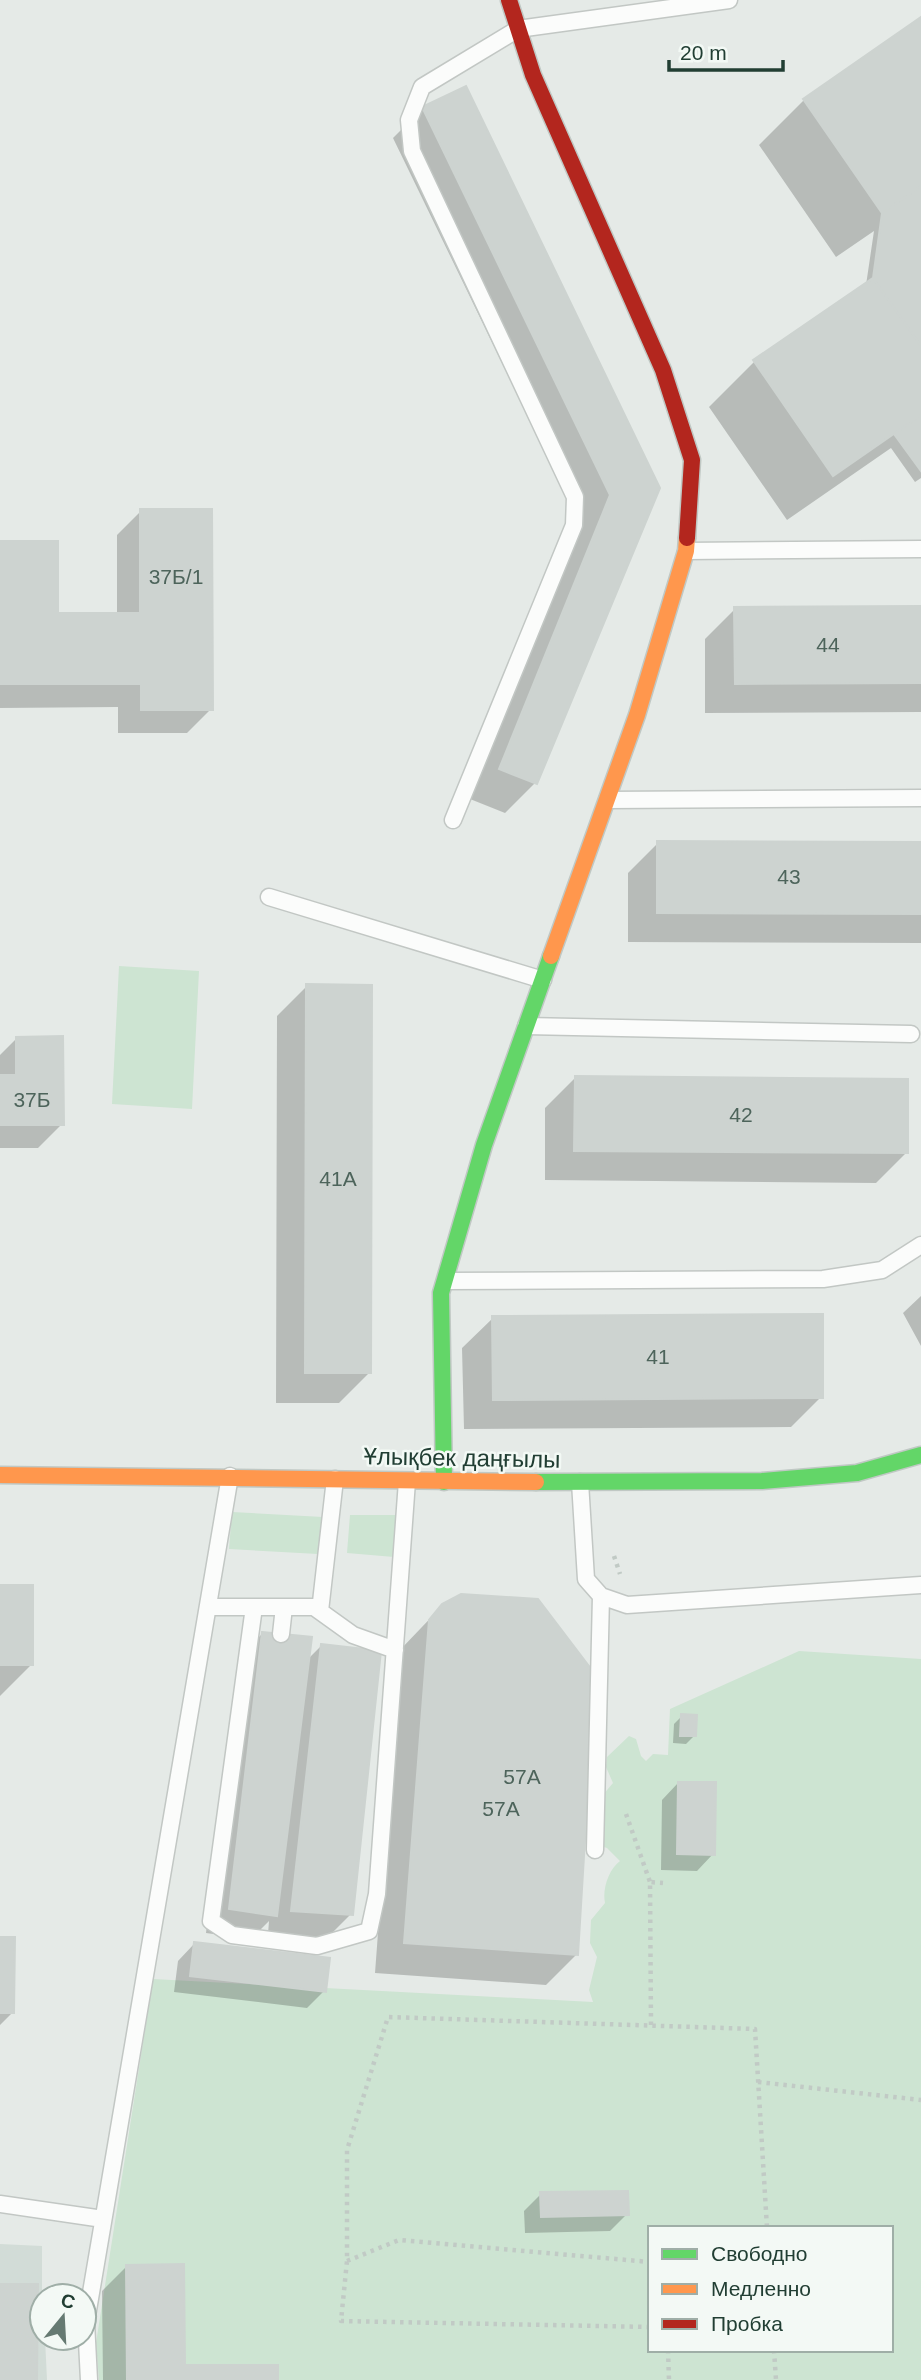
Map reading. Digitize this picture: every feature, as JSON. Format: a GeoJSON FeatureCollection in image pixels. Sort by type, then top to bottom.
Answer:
{"type":"FeatureCollection","features":[{"type":"Feature","properties":{"kind":"street"},"geometry":{"type":"LineString","coordinates":[[444,1482],[441,1293],[484,1145],[638,715],[686,551],[692,460],[663,370],[533,75],[509,0]]}},
{"type":"Feature","properties":{"kind":"street","name":"Ұлықбек даңғылы"},"geometry":{"type":"LineString","coordinates":[[0,1475],[230,1476],[407,1482],[775,1480],[856,1473],[921,1455]]}},
{"type":"Feature","properties":{"kind":"lane"},"geometry":{"type":"LineString","coordinates":[[453,820],[574,525],[575,497],[412,150],[409,120],[422,87],[519,29],[729,0]]}},
{"type":"Feature","properties":{"kind":"lane"},"geometry":{"type":"LineString","coordinates":[[686,551],[921,550]]}},
{"type":"Feature","properties":{"kind":"lane"},"geometry":{"type":"LineString","coordinates":[[607,800],[921,798]]}},
{"type":"Feature","properties":{"kind":"lane"},"geometry":{"type":"LineString","coordinates":[[269,897],[543,980]]}},
{"type":"Feature","properties":{"kind":"lane"},"geometry":{"type":"LineString","coordinates":[[526,1026],[911,1034]]}},
{"type":"Feature","properties":{"kind":"lane"},"geometry":{"type":"LineString","coordinates":[[445,1281],[823,1279],[882,1270],[921,1245]]}},
{"type":"Feature","properties":{"kind":"lane"},"geometry":{"type":"LineString","coordinates":[[89,2380],[86,2322],[230,1476]]}},
{"type":"Feature","properties":{"kind":"lane"},"geometry":{"type":"LineString","coordinates":[[320,1611],[335,1479]]}},
{"type":"Feature","properties":{"kind":"lane"},"geometry":{"type":"LineString","coordinates":[[254,1606],[211,1921],[232,1935],[317,1946],[369,1931],[377,1894],[407,1482]]}},
{"type":"Feature","properties":{"kind":"lane"},"geometry":{"type":"LineString","coordinates":[[580,1482],[586,1579],[601,1596],[627,1605],[921,1585]]}},
{"type":"Feature","properties":{"kind":"lane"},"geometry":{"type":"LineString","coordinates":[[595,1850],[601,1596]]}},
{"type":"Feature","properties":{"kind":"lane"},"geometry":{"type":"LineString","coordinates":[[208,1607],[314,1607],[352,1641],[395,1650]]}},
{"type":"Feature","properties":{"kind":"lane"},"geometry":{"type":"LineString","coordinates":[[281,1634],[284,1607]]}},
{"type":"Feature","properties":{"kind":"lane"},"geometry":{"type":"LineString","coordinates":[[0,2204],[103,2219]]}},
{"type":"Feature","properties":{"kind":"path"},"geometry":{"type":"LineString","coordinates":[[626,1803],[626,1816],[650,1882],[651,2026]]}},
{"type":"Feature","properties":{"kind":"path"},"geometry":{"type":"LineString","coordinates":[[650,1882],[663,1883]]}},
{"type":"Feature","properties":{"kind":"path"},"geometry":{"type":"LineString","coordinates":[[648,2327],[341,2321],[347,2261],[347,2150],[388,2017],[755,2029],[767,2226]]}},
{"type":"Feature","properties":{"kind":"path"},"geometry":{"type":"LineString","coordinates":[[758,2082],[921,2100]]}},
{"type":"Feature","properties":{"kind":"path"},"geometry":{"type":"LineString","coordinates":[[347,2261],[399,2240],[648,2262]]}},
{"type":"Feature","properties":{"kind":"path"},"geometry":{"type":"LineString","coordinates":[[668,2352],[669,2380]]}},
{"type":"Feature","properties":{"kind":"path"},"geometry":{"type":"LineString","coordinates":[[774,2352],[776,2380]]}},
{"type":"Feature","properties":{"kind":"shaded area"},"geometry":{"type":"Polygon","coordinates":[[[0,2244],[42,2246],[42,2282],[28,2282],[28,2352],[46,2352],[47,2380],[0,2380],[0,2244]]]}},
{"type":"Feature","properties":{"kind":"green space"},"geometry":{"type":"Polygon","coordinates":[[[119,966],[199,971],[192,1109],[112,1104],[119,966]]]}},
{"type":"Feature","properties":{"kind":"green space"},"geometry":{"type":"Polygon","coordinates":[[[232,1512],[323,1517],[318,1554],[229,1549],[232,1512]]]}},
{"type":"Feature","properties":{"kind":"green space"},"geometry":{"type":"Polygon","coordinates":[[[350,1515],[398,1515],[394,1557],[347,1553],[350,1515]]]}},
{"type":"Feature","properties":{"kind":"green space"},"geometry":{"type":"Polygon","coordinates":[[[799,1651],[921,1659],[921,2380],[99,2380],[98,2330],[153,1979],[593,2002],[589,1990],[597,1957],[590,1943],[591,1920],[605,1903],[607,1880],[620,1861],[607,1848],[595,1844],[602,1796],[613,1783],[606,1767],[607,1757],[629,1736],[636,1739],[641,1756],[646,1761],[653,1754],[668,1755],[670,1709],[799,1651]]]}},
{"type":"Feature","properties":{"kind":"building"},"geometry":{"type":"Polygon","coordinates":[[[921,17],[921,186],[882,213],[803,99],[921,17]]]}},
{"type":"Feature","properties":{"kind":"building"},"geometry":{"type":"Polygon","coordinates":[[[466,86],[660,488],[537,784],[499,769],[610,495],[422,107],[466,86]]]}},
{"type":"Feature","properties":{"kind":"building"},"geometry":{"type":"Polygon","coordinates":[[[921,186],[921,346],[873,278],[882,213],[921,186]]]}},
{"type":"Feature","properties":{"kind":"building"},"geometry":{"type":"Polygon","coordinates":[[[873,278],[921,346],[921,415],[833,476],[753,360],[873,278]]]}},
{"type":"Feature","properties":{"kind":"building"},"geometry":{"type":"Polygon","coordinates":[[[921,415],[921,471],[894,434],[921,415]]]}},
{"type":"Feature","properties":{"kind":"building"},"geometry":{"type":"Polygon","coordinates":[[[140,509],[212,509],[213,710],[141,710],[141,684],[0,684],[0,541],[58,541],[58,613],[140,613],[140,509]]]}},
{"type":"Feature","properties":{"kind":"building"},"geometry":{"type":"Polygon","coordinates":[[[921,606],[921,683],[735,684],[734,607],[921,606]]]}},
{"type":"Feature","properties":{"kind":"building"},"geometry":{"type":"Polygon","coordinates":[[[657,841],[921,842],[921,914],[657,913],[657,841]]]}},
{"type":"Feature","properties":{"kind":"building"},"geometry":{"type":"Polygon","coordinates":[[[306,984],[372,985],[371,1373],[305,1373],[306,984]]]}},
{"type":"Feature","properties":{"kind":"building"},"geometry":{"type":"Polygon","coordinates":[[[63,1036],[64,1125],[0,1125],[0,1075],[16,1075],[16,1037],[63,1036]]]}},
{"type":"Feature","properties":{"kind":"building"},"geometry":{"type":"Polygon","coordinates":[[[575,1076],[908,1079],[908,1153],[574,1151],[575,1076]]]}},
{"type":"Feature","properties":{"kind":"building"},"geometry":{"type":"Polygon","coordinates":[[[823,1314],[823,1398],[493,1400],[492,1316],[823,1314]]]}},
{"type":"Feature","properties":{"kind":"building"},"geometry":{"type":"Polygon","coordinates":[[[0,1585],[33,1585],[33,1665],[0,1665],[0,1585]]]}},
{"type":"Feature","properties":{"kind":"building"},"geometry":{"type":"Polygon","coordinates":[[[461,1594],[538,1599],[595,1674],[578,1955],[404,1943],[429,1620],[442,1604],[461,1594]]]}},
{"type":"Feature","properties":{"kind":"building"},"geometry":{"type":"Polygon","coordinates":[[[262,1632],[312,1637],[277,1916],[229,1909],[262,1632]]]}},
{"type":"Feature","properties":{"kind":"building"},"geometry":{"type":"Polygon","coordinates":[[[321,1644],[381,1651],[353,1915],[291,1911],[321,1644]]]}},
{"type":"Feature","properties":{"kind":"building"},"geometry":{"type":"Polygon","coordinates":[[[681,1714],[697,1715],[696,1736],[680,1736],[681,1714]]]}},
{"type":"Feature","properties":{"kind":"building"},"geometry":{"type":"Polygon","coordinates":[[[678,1782],[716,1782],[715,1855],[677,1854],[678,1782]]]}},
{"type":"Feature","properties":{"kind":"building"},"geometry":{"type":"Polygon","coordinates":[[[0,1937],[15,1937],[14,2013],[0,2013],[0,1937]]]}},
{"type":"Feature","properties":{"kind":"building"},"geometry":{"type":"Polygon","coordinates":[[[194,1942],[330,1958],[326,1992],[190,1976],[194,1942]]]}},
{"type":"Feature","properties":{"kind":"building"},"geometry":{"type":"Polygon","coordinates":[[[628,2191],[629,2215],[541,2217],[540,2192],[628,2191]]]}},
{"type":"Feature","properties":{"kind":"building"},"geometry":{"type":"Polygon","coordinates":[[[184,2264],[185,2365],[278,2365],[278,2380],[127,2380],[126,2265],[184,2264]]]}},
{"type":"Feature","properties":{"kind":"building"},"geometry":{"type":"Polygon","coordinates":[[[0,2284],[28,2284],[28,2352],[37,2352],[37,2380],[0,2380],[0,2284]]]}},
{"type":"Feature","properties":{"kind":"traffic: fast"},"geometry":{"type":"LineString","coordinates":[[444,1482],[441,1293],[484,1145],[551,956]]}},
{"type":"Feature","properties":{"kind":"traffic: fast"},"geometry":{"type":"LineString","coordinates":[[536,1482],[762,1481],[857,1473],[921,1455]]}},
{"type":"Feature","properties":{"kind":"traffic: slow"},"geometry":{"type":"LineString","coordinates":[[551,956],[637,715],[686,551],[687,538]]}},
{"type":"Feature","properties":{"kind":"traffic: slow"},"geometry":{"type":"LineString","coordinates":[[0,1475],[536,1482]]}},
{"type":"Feature","properties":{"kind":"traffic: jam"},"geometry":{"type":"LineString","coordinates":[[509,0],[533,75],[663,370],[692,460],[687,538]]}}]}
